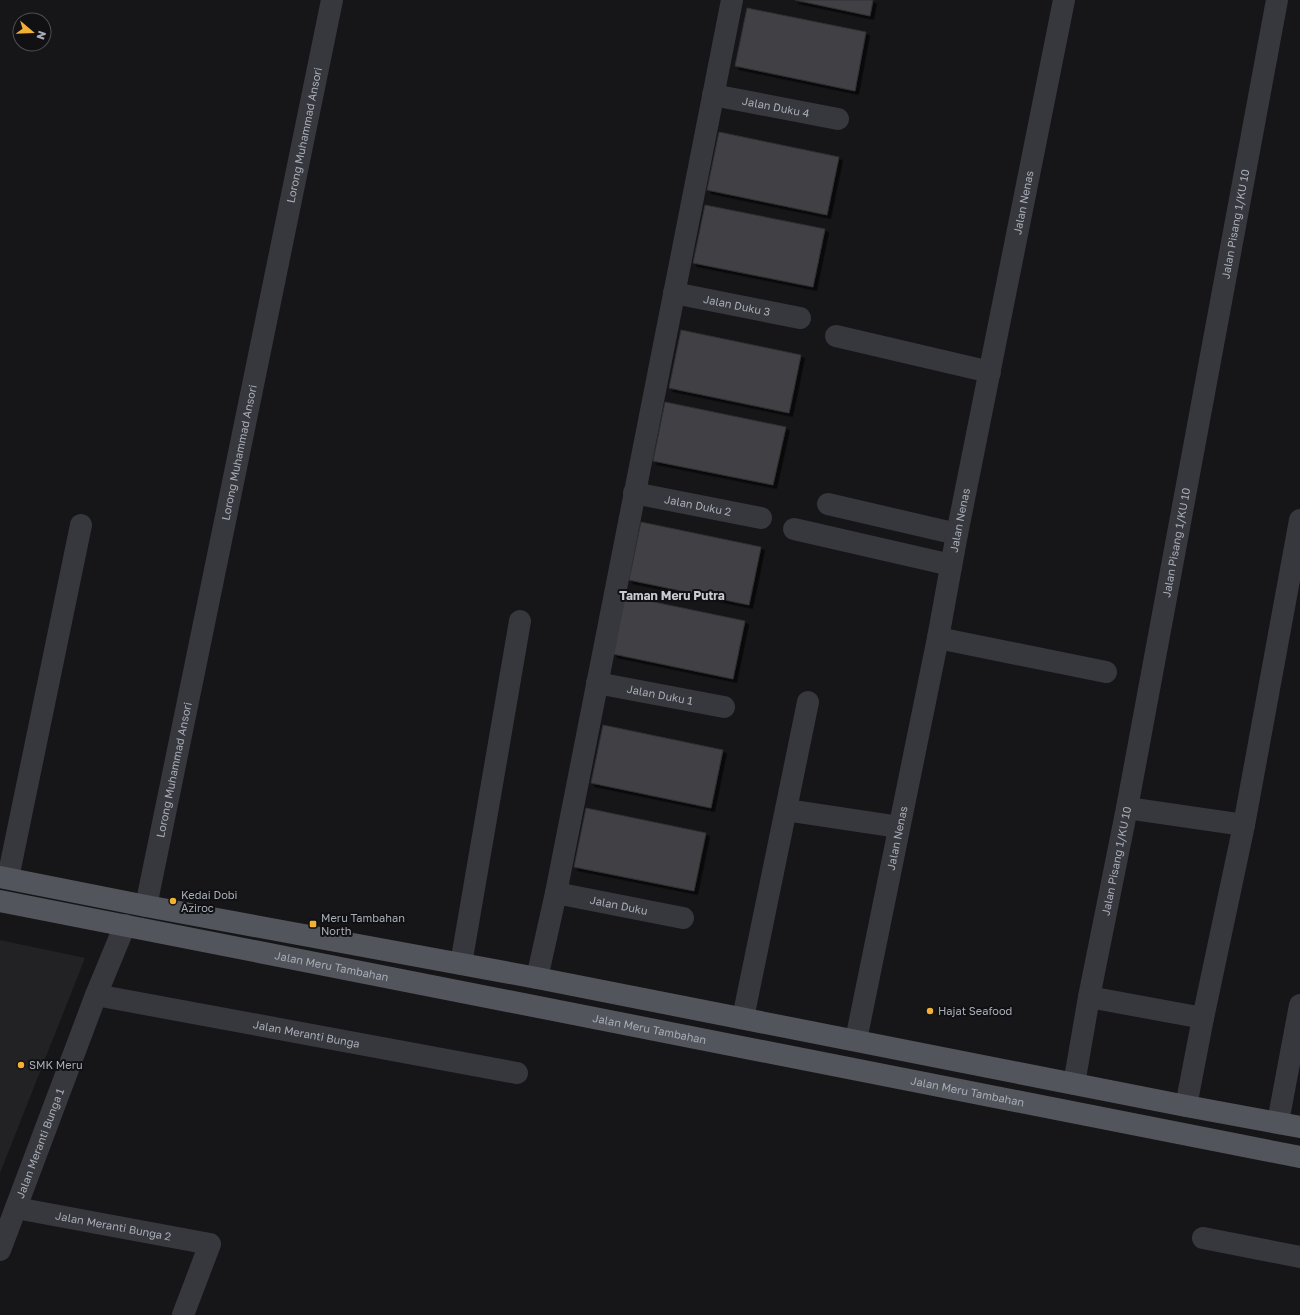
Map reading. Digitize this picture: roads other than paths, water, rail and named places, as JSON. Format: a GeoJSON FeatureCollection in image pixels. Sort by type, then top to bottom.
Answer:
{"type":"FeatureCollection","features":[{"type":"Feature","properties":{"kind":"main road"},"geometry":{"type":"LineString","coordinates":[[4,878],[146,906],[538,978],[1186,1106],[1300,1127]]}},
{"type":"Feature","properties":{"kind":"main road","name":"Jalan Meru Tambahan"},"geometry":{"type":"LineString","coordinates":[[0,901],[1300,1157]]}},
{"type":"Feature","properties":{"kind":"street","name":"Lorong Muhammad Ansori"},"geometry":{"type":"LineString","coordinates":[[146,906],[332,0]]}},
{"type":"Feature","properties":{"kind":"street"},"geometry":{"type":"LineString","coordinates":[[538,978],[732,0]]}},
{"type":"Feature","properties":{"kind":"street","name":"Jalan Nenas"},"geometry":{"type":"LineString","coordinates":[[856,1040],[938,638],[957,534],[1064,0]]}},
{"type":"Feature","properties":{"kind":"street","name":"Jalan Pisang 1/KU 10"},"geometry":{"type":"LineString","coordinates":[[1074,1084],[1089,997],[1127,808],[1277,0]]}},
{"type":"Feature","properties":{"kind":"street","name":"Jalan Duku 4"},"geometry":{"type":"LineString","coordinates":[[713,95],[838,119]]}},
{"type":"Feature","properties":{"kind":"street","name":"Jalan Duku 3"},"geometry":{"type":"LineString","coordinates":[[674,293],[800,318]]}},
{"type":"Feature","properties":{"kind":"street"},"geometry":{"type":"LineString","coordinates":[[836,336],[990,372]]}},
{"type":"Feature","properties":{"kind":"street","name":"Jalan Duku 2"},"geometry":{"type":"LineString","coordinates":[[634,493],[761,518]]}},
{"type":"Feature","properties":{"kind":"street"},"geometry":{"type":"LineString","coordinates":[[828,504],[957,534]]}},
{"type":"Feature","properties":{"kind":"street"},"geometry":{"type":"LineString","coordinates":[[1186,1106],[1203,1018],[1244,826],[1300,520]]}},
{"type":"Feature","properties":{"kind":"street"},"geometry":{"type":"LineString","coordinates":[[4,878],[81,526]]}},
{"type":"Feature","properties":{"kind":"street"},"geometry":{"type":"LineString","coordinates":[[794,529],[951,566]]}},
{"type":"Feature","properties":{"kind":"street"},"geometry":{"type":"LineString","coordinates":[[461,964],[520,621]]}},
{"type":"Feature","properties":{"kind":"street"},"geometry":{"type":"LineString","coordinates":[[938,638],[1106,672]]}},
{"type":"Feature","properties":{"kind":"street","name":"Jalan Duku 1"},"geometry":{"type":"LineString","coordinates":[[597,683],[724,707]]}},
{"type":"Feature","properties":{"kind":"street"},"geometry":{"type":"LineString","coordinates":[[743,1018],[808,702]]}},
{"type":"Feature","properties":{"kind":"street"},"geometry":{"type":"LineString","coordinates":[[1127,808],[1244,826]]}},
{"type":"Feature","properties":{"kind":"street"},"geometry":{"type":"LineString","coordinates":[[786,810],[899,827]]}},
{"type":"Feature","properties":{"kind":"street","name":"Jalan Duku"},"geometry":{"type":"LineString","coordinates":[[556,893],[683,918]]}},
{"type":"Feature","properties":{"kind":"street","name":"Jalan Meranti Bunga 1"},"geometry":{"type":"LineString","coordinates":[[0,1250],[96,995],[125,925]]}},
{"type":"Feature","properties":{"kind":"street","name":"Jalan Meranti Bunga"},"geometry":{"type":"LineString","coordinates":[[96,995],[517,1074]]}},
{"type":"Feature","properties":{"kind":"street"},"geometry":{"type":"LineString","coordinates":[[1089,997],[1203,1018]]}},
{"type":"Feature","properties":{"kind":"street"},"geometry":{"type":"LineString","coordinates":[[1278,1122],[1300,1005]]}},
{"type":"Feature","properties":{"kind":"street","name":"Jalan Meranti Bunga 2"},"geometry":{"type":"LineString","coordinates":[[16,1208],[210,1244],[183,1315]]}},
{"type":"Feature","properties":{"kind":"street"},"geometry":{"type":"LineString","coordinates":[[1203,1238],[1300,1257]]}},
{"type":"Feature","properties":{"kind":"place","name":"Kedai Dobi Aziroc"},"geometry":{"type":"Point","coordinates":[173,901]}},
{"type":"Feature","properties":{"kind":"place","name":"Meru Tambahan North"},"geometry":{"type":"Point","coordinates":[313,924]}},
{"type":"Feature","properties":{"kind":"place","name":"Hajat Seafood"},"geometry":{"type":"Point","coordinates":[930,1011]}},
{"type":"Feature","properties":{"kind":"place","name":"SMK Meru"},"geometry":{"type":"Point","coordinates":[21,1065]}},
{"type":"Feature","properties":{"kind":"district","name":"Taman Meru Putra"},"geometry":{"type":"Point","coordinates":[672,596]}}]}
